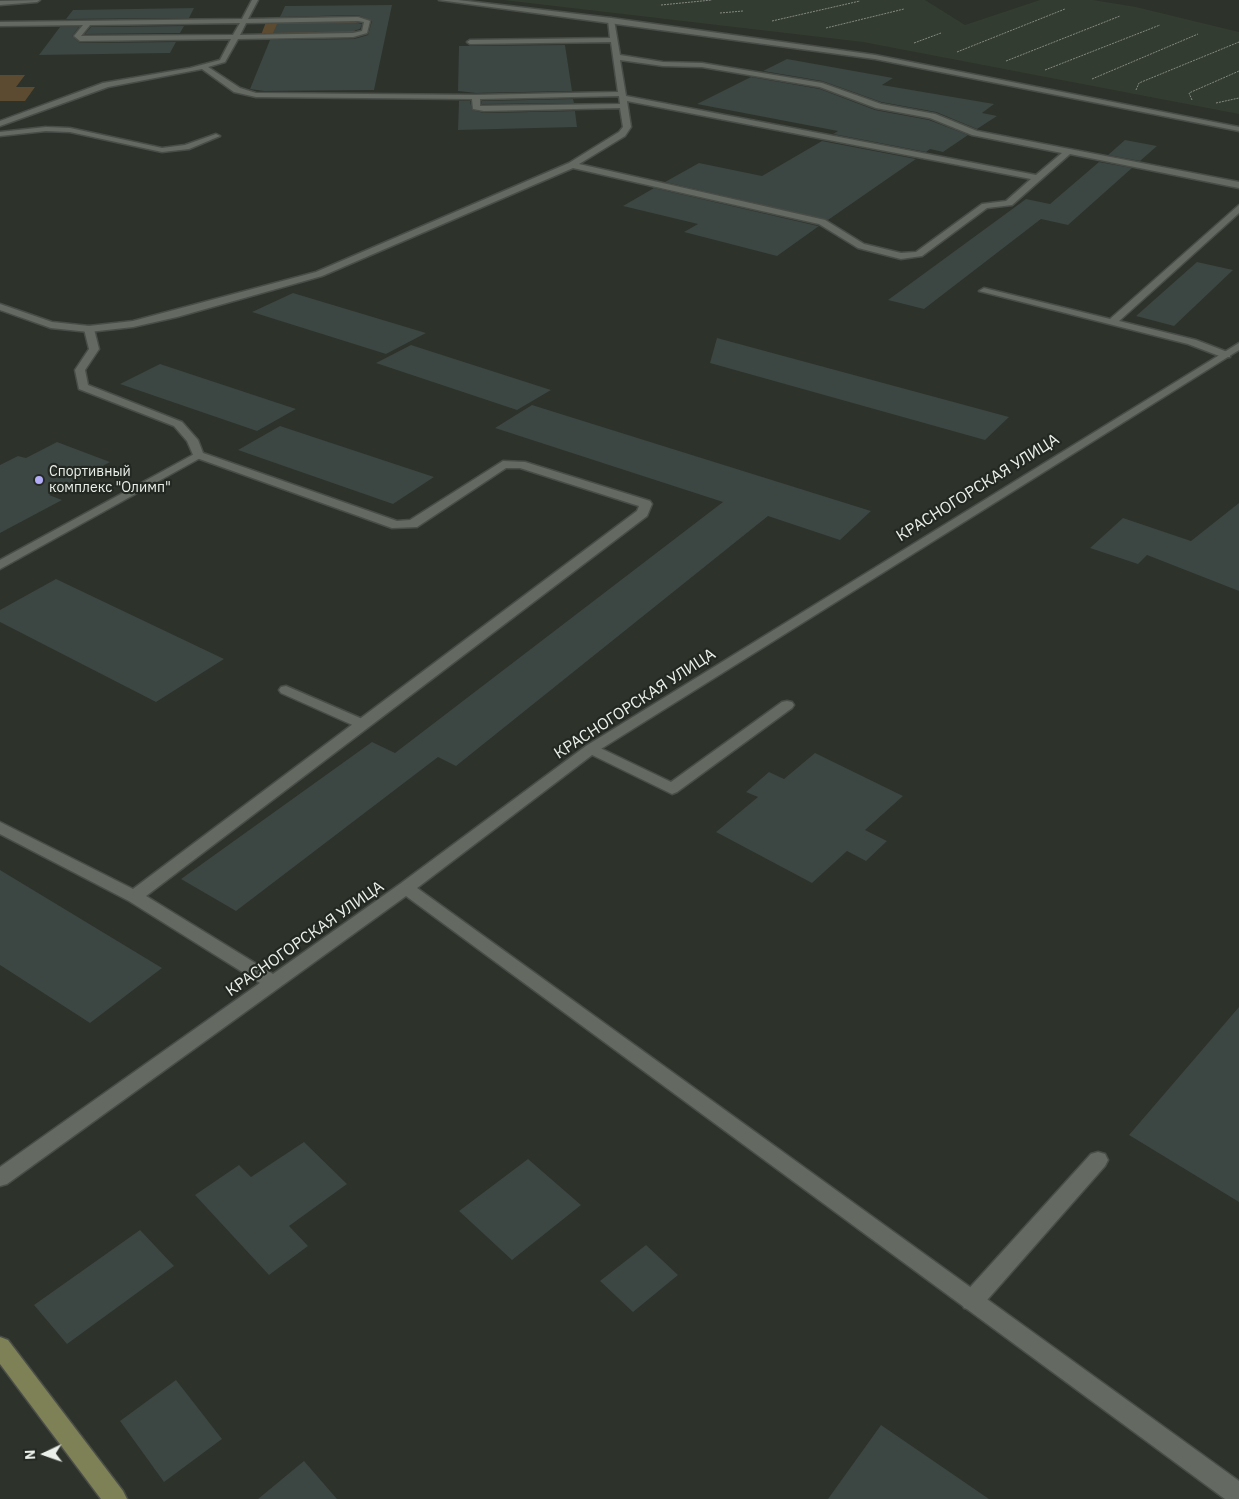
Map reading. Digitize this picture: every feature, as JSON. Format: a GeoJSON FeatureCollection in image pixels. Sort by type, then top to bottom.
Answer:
{"type":"FeatureCollection","features":[{"type":"Feature","properties":{"kind":"street"},"geometry":{"type":"LineString","coordinates":[[0,3],[37,0]]}},
{"type":"Feature","properties":{"kind":"street"},"geometry":{"type":"LineString","coordinates":[[0,124],[106,85],[203,67],[226,58],[256,0]]}},
{"type":"Feature","properties":{"kind":"street"},"geometry":{"type":"LineString","coordinates":[[442,0],[611,20],[875,57],[1060,92],[1239,130]]}},
{"type":"Feature","properties":{"kind":"street"},"geometry":{"type":"LineString","coordinates":[[0,24],[358,19],[367,21],[365,32],[353,35],[80,39],[77,36],[88,23]]}},
{"type":"Feature","properties":{"kind":"street"},"geometry":{"type":"LineString","coordinates":[[0,307],[51,325],[89,329],[133,324],[173,315],[319,274],[572,165],[622,134],[627,127],[623,100],[623,74],[616,56],[611,20]]}},
{"type":"Feature","properties":{"kind":"street"},"geometry":{"type":"LineString","coordinates":[[470,42],[614,40]]}},
{"type":"Feature","properties":{"kind":"street"},"geometry":{"type":"LineString","coordinates":[[616,56],[663,64],[702,65],[822,85],[879,106],[932,116],[968,132],[1239,185]]}},
{"type":"Feature","properties":{"kind":"street"},"geometry":{"type":"LineString","coordinates":[[640,69],[663,64]]}},
{"type":"Feature","properties":{"kind":"street"},"geometry":{"type":"LineString","coordinates":[[203,67],[237,90],[260,95],[347,94],[623,100],[1038,178]]}},
{"type":"Feature","properties":{"kind":"street"},"geometry":{"type":"LineString","coordinates":[[476,97],[476,107],[484,109],[623,100]]}},
{"type":"Feature","properties":{"kind":"street"},"geometry":{"type":"LineString","coordinates":[[0,134],[46,129],[70,130],[162,150],[186,147],[216,136]]}},
{"type":"Feature","properties":{"kind":"street"},"geometry":{"type":"LineString","coordinates":[[572,165],[822,222],[861,246],[901,256],[920,254],[985,206],[1009,203],[1068,152]]}},
{"type":"Feature","properties":{"kind":"street"},"geometry":{"type":"LineString","coordinates":[[1111,323],[1239,208]]}},
{"type":"Feature","properties":{"kind":"street"},"geometry":{"type":"LineString","coordinates":[[984,291],[1192,342],[1226,355]]}},
{"type":"Feature","properties":{"kind":"street"},"geometry":{"type":"LineString","coordinates":[[89,329],[94,349],[80,370],[83,387],[178,424],[192,440],[198,455]]}},
{"type":"Feature","properties":{"kind":"street","name":"КРАСНОГОРСКАЯ УЛИЦА"},"geometry":{"type":"LineString","coordinates":[[0,1178],[406,888],[591,749],[1239,346]]}},
{"type":"Feature","properties":{"kind":"street"},"geometry":{"type":"LineString","coordinates":[[0,565],[198,455],[396,525],[413,524],[503,465],[521,464],[646,504],[643,513],[135,897]]}},
{"type":"Feature","properties":{"kind":"street"},"geometry":{"type":"LineString","coordinates":[[286,690],[362,724]]}},
{"type":"Feature","properties":{"kind":"street"},"geometry":{"type":"LineString","coordinates":[[591,749],[672,789],[787,705]]}},
{"type":"Feature","properties":{"kind":"street"},"geometry":{"type":"LineString","coordinates":[[0,827],[135,897],[273,983]]}},
{"type":"Feature","properties":{"kind":"street"},"geometry":{"type":"LineString","coordinates":[[406,888],[1239,1495]]}},
{"type":"Feature","properties":{"kind":"street"},"geometry":{"type":"LineString","coordinates":[[972,1301],[1098,1160]]}},
{"type":"Feature","properties":{"kind":"street"},"geometry":{"type":"LineString","coordinates":[[0,1347],[115,1499]]}},
{"type":"Feature","properties":{"kind":"path"},"geometry":{"type":"LineString","coordinates":[[764,23],[860,1]]}},
{"type":"Feature","properties":{"kind":"path"},"geometry":{"type":"LineString","coordinates":[[818,30],[904,9]]}},
{"type":"Feature","properties":{"kind":"path"},"geometry":{"type":"LineString","coordinates":[[921,66],[1065,9]]}},
{"type":"Feature","properties":{"kind":"path"},"geometry":{"type":"LineString","coordinates":[[970,75],[1120,16]]}},
{"type":"Feature","properties":{"kind":"path"},"geometry":{"type":"LineString","coordinates":[[1036,88],[1043,71],[1160,25]]}},
{"type":"Feature","properties":{"kind":"path"},"geometry":{"type":"LineString","coordinates":[[1060,92],[1198,34]]}},
{"type":"Feature","properties":{"kind":"path"},"geometry":{"type":"LineString","coordinates":[[1131,107],[1139,83],[1239,42]]}},
{"type":"Feature","properties":{"kind":"path"},"geometry":{"type":"LineString","coordinates":[[1195,108],[1189,93],[1239,71]]}},
{"type":"Feature","properties":{"kind":"shaded area"},"geometry":{"type":"Polygon","coordinates":[[[503,0],[925,0],[965,25],[1040,0],[1093,0],[1136,7],[1239,32],[1239,114],[863,42],[503,0]]]}},
{"type":"Feature","properties":{"kind":"shaded area"},"geometry":{"type":"Polygon","coordinates":[[[357,21],[354,33],[261,35],[266,22],[357,21]]]}},
{"type":"Feature","properties":{"kind":"shaded area"},"geometry":{"type":"Polygon","coordinates":[[[0,75],[25,75],[16,87],[35,87],[25,101],[0,101],[0,75]]]}},
{"type":"Feature","properties":{"kind":"building"},"geometry":{"type":"Polygon","coordinates":[[[392,5],[374,90],[264,91],[250,89],[270,40],[354,39],[368,35],[372,21],[358,15],[280,17],[285,6],[392,5]]]}},
{"type":"Feature","properties":{"kind":"building"},"geometry":{"type":"Polygon","coordinates":[[[194,8],[189,18],[66,19],[73,10],[194,8]]]}},
{"type":"Feature","properties":{"kind":"building"},"geometry":{"type":"Polygon","coordinates":[[[277,24],[362,24],[360,29],[353,31],[273,33],[277,24]]]}},
{"type":"Feature","properties":{"kind":"building"},"geometry":{"type":"Polygon","coordinates":[[[184,26],[180,33],[85,34],[91,27],[184,26]]]}},
{"type":"Feature","properties":{"kind":"building"},"geometry":{"type":"Polygon","coordinates":[[[60,27],[79,27],[72,36],[80,43],[176,42],[170,53],[39,55],[60,27]]]}},
{"type":"Feature","properties":{"kind":"building"},"geometry":{"type":"Polygon","coordinates":[[[565,45],[572,91],[476,93],[458,91],[459,46],[565,45]]]}},
{"type":"Feature","properties":{"kind":"building"},"geometry":{"type":"Polygon","coordinates":[[[787,59],[893,78],[882,85],[994,104],[982,113],[997,116],[977,129],[936,112],[881,102],[822,81],[763,71],[787,59]]]}},
{"type":"Feature","properties":{"kind":"building"},"geometry":{"type":"Polygon","coordinates":[[[751,77],[820,89],[875,110],[929,120],[968,135],[943,152],[930,149],[926,152],[833,134],[838,131],[697,104],[751,77]]]}},
{"type":"Feature","properties":{"kind":"building"},"geometry":{"type":"Polygon","coordinates":[[[573,99],[574,103],[482,104],[482,101],[573,99]]]}},
{"type":"Feature","properties":{"kind":"building"},"geometry":{"type":"Polygon","coordinates":[[[459,101],[470,101],[472,110],[484,113],[575,111],[577,127],[458,130],[459,101]]]}},
{"type":"Feature","properties":{"kind":"building"},"geometry":{"type":"Polygon","coordinates":[[[1125,140],[1157,146],[1140,161],[1108,155],[1125,140]]]}},
{"type":"Feature","properties":{"kind":"building"},"geometry":{"type":"Polygon","coordinates":[[[822,141],[916,159],[828,220],[665,182],[699,163],[762,176],[822,141]]]}},
{"type":"Feature","properties":{"kind":"building"},"geometry":{"type":"Polygon","coordinates":[[[1099,162],[1132,168],[1068,225],[1041,219],[924,309],[888,300],[1026,199],[1050,204],[1099,162]]]}},
{"type":"Feature","properties":{"kind":"building"},"geometry":{"type":"Polygon","coordinates":[[[654,188],[819,226],[777,256],[684,232],[698,224],[623,206],[654,188]]]}},
{"type":"Feature","properties":{"kind":"building"},"geometry":{"type":"Polygon","coordinates":[[[1197,262],[1233,270],[1174,326],[1136,316],[1197,262]]]}},
{"type":"Feature","properties":{"kind":"building"},"geometry":{"type":"Polygon","coordinates":[[[293,293],[426,333],[386,354],[252,312],[293,293]]]}},
{"type":"Feature","properties":{"kind":"building"},"geometry":{"type":"Polygon","coordinates":[[[717,338],[1009,417],[985,440],[710,363],[717,338]]]}},
{"type":"Feature","properties":{"kind":"building"},"geometry":{"type":"Polygon","coordinates":[[[411,345],[551,390],[517,410],[376,363],[411,345]]]}},
{"type":"Feature","properties":{"kind":"building"},"geometry":{"type":"Polygon","coordinates":[[[160,364],[296,409],[257,431],[120,384],[160,364]]]}},
{"type":"Feature","properties":{"kind":"building"},"geometry":{"type":"Polygon","coordinates":[[[532,405],[871,511],[840,540],[768,516],[456,766],[438,757],[236,911],[181,879],[372,742],[395,753],[723,502],[495,428],[532,405]]]}},
{"type":"Feature","properties":{"kind":"building"},"geometry":{"type":"Polygon","coordinates":[[[280,426],[434,477],[393,504],[238,450],[280,426]]]}},
{"type":"Feature","properties":{"kind":"building","name":"Спортивный комплекс \"Олимп\""},"geometry":{"type":"Polygon","coordinates":[[[57,442],[110,462],[49,495],[62,500],[0,533],[0,465],[18,456],[26,458],[57,442]]]}},
{"type":"Feature","properties":{"kind":"building"},"geometry":{"type":"Polygon","coordinates":[[[1239,503],[1239,591],[1147,555],[1138,564],[1090,548],[1123,518],[1191,541],[1239,503]]]}},
{"type":"Feature","properties":{"kind":"building"},"geometry":{"type":"Polygon","coordinates":[[[56,579],[224,659],[156,702],[0,622],[0,610],[56,579]]]}},
{"type":"Feature","properties":{"kind":"building"},"geometry":{"type":"Polygon","coordinates":[[[815,753],[903,796],[865,830],[887,841],[866,861],[847,851],[812,883],[716,832],[758,797],[746,792],[769,772],[784,779],[815,753]]]}},
{"type":"Feature","properties":{"kind":"building"},"geometry":{"type":"Polygon","coordinates":[[[0,870],[162,968],[90,1023],[0,965],[0,870]]]}},
{"type":"Feature","properties":{"kind":"building"},"geometry":{"type":"Polygon","coordinates":[[[1239,1007],[1239,1202],[1129,1135],[1239,1007]]]}},
{"type":"Feature","properties":{"kind":"building"},"geometry":{"type":"Polygon","coordinates":[[[304,1142],[347,1184],[289,1226],[308,1246],[269,1275],[195,1195],[239,1165],[251,1177],[304,1142]]]}},
{"type":"Feature","properties":{"kind":"building"},"geometry":{"type":"Polygon","coordinates":[[[528,1159],[581,1205],[512,1260],[459,1211],[528,1159]]]}},
{"type":"Feature","properties":{"kind":"building"},"geometry":{"type":"Polygon","coordinates":[[[140,1230],[174,1266],[67,1344],[34,1305],[140,1230]]]}},
{"type":"Feature","properties":{"kind":"building"},"geometry":{"type":"Polygon","coordinates":[[[646,1245],[678,1275],[633,1312],[600,1281],[646,1245]]]}},
{"type":"Feature","properties":{"kind":"building"},"geometry":{"type":"Polygon","coordinates":[[[176,1380],[222,1439],[164,1482],[120,1421],[176,1380]]]}},
{"type":"Feature","properties":{"kind":"building"},"geometry":{"type":"Polygon","coordinates":[[[881,1425],[989,1499],[828,1499],[881,1425]]]}},
{"type":"Feature","properties":{"kind":"building"},"geometry":{"type":"Polygon","coordinates":[[[304,1461],[337,1499],[258,1499],[304,1461]]]}},
{"type":"Feature","properties":{"kind":"place","name":"Спортивный комплекс \"Олимп\""},"geometry":{"type":"Point","coordinates":[39,480]}}]}
